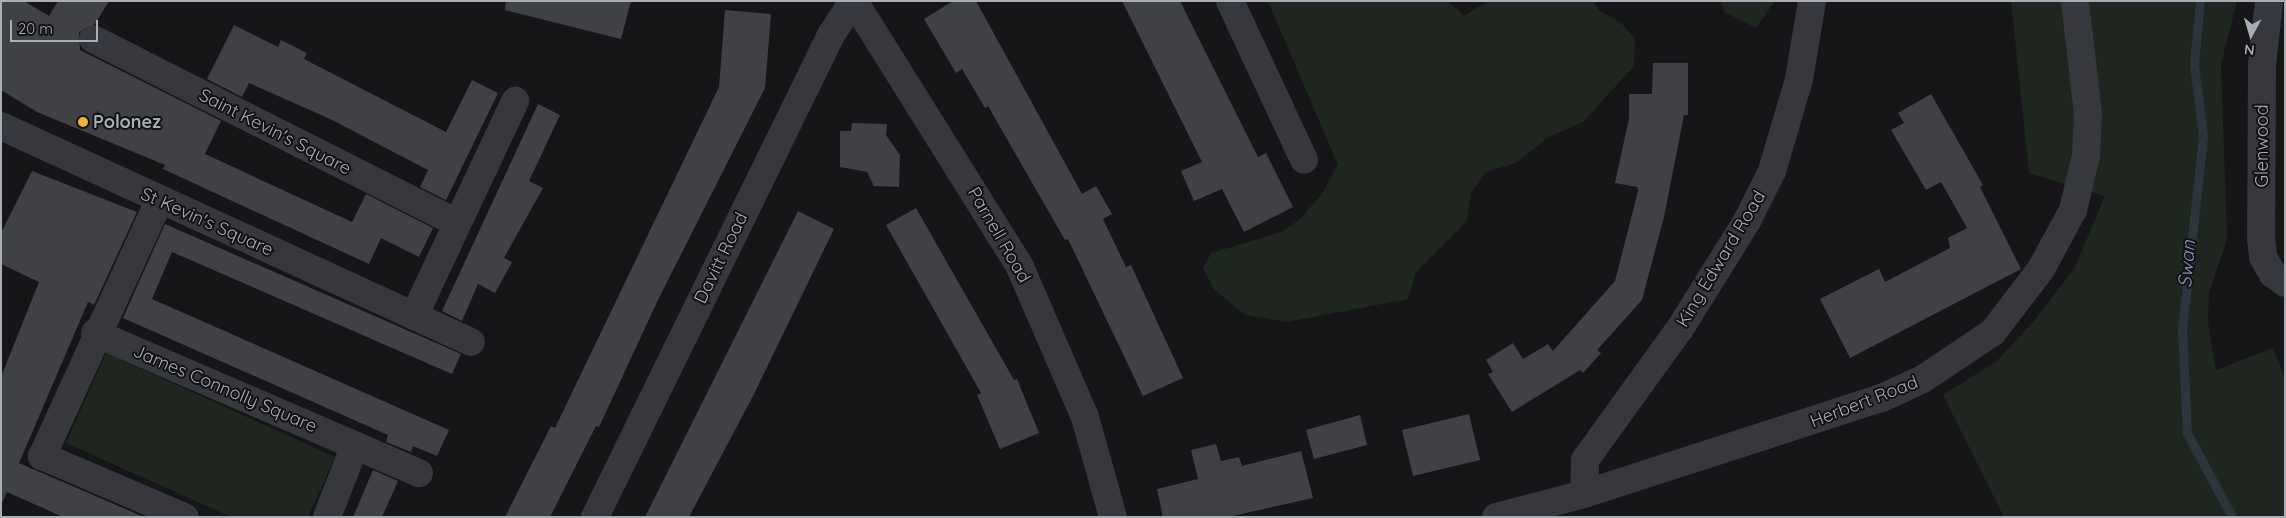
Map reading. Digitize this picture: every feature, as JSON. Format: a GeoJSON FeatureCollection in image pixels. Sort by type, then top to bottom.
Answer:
{"type":"FeatureCollection","features":[{"type":"Feature","properties":{"kind":"street","name":"Davitt Road"},"geometry":{"type":"LineString","coordinates":[[595,517],[831,34],[853,1]]}},
{"type":"Feature","properties":{"kind":"street","name":"Parnell Road"},"geometry":{"type":"LineString","coordinates":[[853,1],[1020,266],[1085,417],[1113,517]]}},
{"type":"Feature","properties":{"kind":"street"},"geometry":{"type":"LineString","coordinates":[[1230,1],[1304,160]]}},
{"type":"Feature","properties":{"kind":"street","name":"King Edward Road"},"geometry":{"type":"LineString","coordinates":[[1584,494],[1585,460],[1681,327],[1747,221],[1772,171],[1800,78],[1812,1]]}},
{"type":"Feature","properties":{"kind":"street","name":"Herbert Road"},"geometry":{"type":"LineString","coordinates":[[1496,517],[1584,494],[1882,398],[1924,379],[1993,332],[2041,269],[2073,210],[2086,156],[2088,114],[2075,1]]}},
{"type":"Feature","properties":{"kind":"street","name":"Glenwood"},"geometry":{"type":"LineString","coordinates":[[2270,1],[2262,65],[2261,238],[2263,257],[2273,274],[2285,283]]}},
{"type":"Feature","properties":{"kind":"street","name":"Saint Kevin's Square"},"geometry":{"type":"LineString","coordinates":[[93,39],[457,223]]}},
{"type":"Feature","properties":{"kind":"street"},"geometry":{"type":"LineString","coordinates":[[414,316],[515,101]]}},
{"type":"Feature","properties":{"kind":"street","name":"St Kevin's Square"},"geometry":{"type":"LineString","coordinates":[[1,126],[471,342]]}},
{"type":"Feature","properties":{"kind":"street"},"geometry":{"type":"LineString","coordinates":[[159,200],[95,333],[42,456],[184,517]]}},
{"type":"Feature","properties":{"kind":"street","name":"James Connolly Square"},"geometry":{"type":"LineString","coordinates":[[95,333],[419,473]]}},
{"type":"Feature","properties":{"kind":"street"},"geometry":{"type":"LineString","coordinates":[[327,517],[355,446]]}},
{"type":"Feature","properties":{"kind":"shaded area"},"geometry":{"type":"Polygon","coordinates":[[[1268,1],[1448,1],[1464,16],[1488,1],[1594,1],[1598,10],[1621,23],[1635,38],[1634,66],[1583,122],[1547,138],[1516,163],[1486,172],[1471,193],[1467,221],[1416,272],[1408,299],[1287,322],[1245,315],[1214,289],[1203,269],[1211,253],[1282,232],[1300,219],[1321,195],[1338,165],[1268,1]]]}},
{"type":"Feature","properties":{"kind":"shaded area"},"geometry":{"type":"Polygon","coordinates":[[[1721,1],[1775,1],[1756,28],[1724,12],[1721,1]]]}},
{"type":"Feature","properties":{"kind":"shaded area"},"geometry":{"type":"Polygon","coordinates":[[[2011,1],[2237,1],[2221,64],[2227,240],[2209,292],[2208,322],[2216,370],[2273,348],[2285,379],[2285,517],[2004,517],[1943,395],[1997,361],[2033,322],[2074,269],[2105,196],[2029,173],[2011,1]]]}},
{"type":"Feature","properties":{"kind":"shaded area"},"geometry":{"type":"Polygon","coordinates":[[[106,353],[335,457],[308,517],[231,517],[66,443],[106,353]]]}},
{"type":"Feature","properties":{"kind":"building"},"geometry":{"type":"Polygon","coordinates":[[[1,1],[24,1],[49,16],[58,1],[109,1],[95,24],[79,32],[80,50],[221,121],[205,154],[352,222],[366,194],[433,228],[419,257],[381,238],[369,264],[163,169],[165,165],[37,112],[1,90],[1,1]]]}},
{"type":"Feature","properties":{"kind":"building"},"geometry":{"type":"Polygon","coordinates":[[[506,1],[631,1],[621,39],[505,10],[506,1]]]}},
{"type":"Feature","properties":{"kind":"building"},"geometry":{"type":"Polygon","coordinates":[[[953,1],[976,1],[1082,194],[1096,186],[1112,214],[1103,219],[1126,267],[1131,265],[1183,378],[1143,396],[1068,239],[1065,240],[988,106],[985,108],[962,69],[956,73],[924,19],[953,1]]]}},
{"type":"Feature","properties":{"kind":"building"},"geometry":{"type":"Polygon","coordinates":[[[1122,1],[1180,1],[1258,157],[1266,153],[1293,207],[1244,232],[1222,189],[1194,201],[1181,171],[1202,162],[1122,1]]]}},
{"type":"Feature","properties":{"kind":"building"},"geometry":{"type":"Polygon","coordinates":[[[725,10],[771,14],[765,88],[657,302],[599,427],[596,426],[550,517],[505,517],[551,426],[555,428],[719,87],[725,10]]]}},
{"type":"Feature","properties":{"kind":"building"},"geometry":{"type":"Polygon","coordinates":[[[234,25],[278,47],[281,40],[307,53],[304,59],[446,132],[472,80],[498,93],[446,200],[420,187],[428,170],[330,119],[249,83],[242,97],[207,79],[234,25]]]}},
{"type":"Feature","properties":{"kind":"building"},"geometry":{"type":"Polygon","coordinates":[[[1653,63],[1688,63],[1688,115],[1684,115],[1664,217],[1642,300],[1597,350],[1601,353],[1583,373],[1580,370],[1512,412],[1488,374],[1493,372],[1486,360],[1513,343],[1523,359],[1548,344],[1553,351],[1615,281],[1638,191],[1637,187],[1615,183],[1629,118],[1629,94],[1652,94],[1653,63]]]}},
{"type":"Feature","properties":{"kind":"building"},"geometry":{"type":"Polygon","coordinates":[[[1931,94],[1983,185],[1980,187],[2021,269],[1850,358],[1820,299],[1879,269],[1885,282],[1950,248],[1948,238],[1967,228],[1941,182],[1926,190],[1891,130],[1904,123],[1898,113],[1931,94]]]}},
{"type":"Feature","properties":{"kind":"building"},"geometry":{"type":"Polygon","coordinates":[[[538,104],[560,115],[529,181],[543,188],[504,258],[512,262],[495,293],[478,284],[462,321],[442,311],[538,104]]]}},
{"type":"Feature","properties":{"kind":"building"},"geometry":{"type":"Polygon","coordinates":[[[852,123],[887,124],[886,135],[900,155],[899,187],[874,186],[867,172],[840,167],[840,131],[851,131],[852,123]]]}},
{"type":"Feature","properties":{"kind":"building"},"geometry":{"type":"Polygon","coordinates":[[[32,171],[137,212],[94,305],[88,302],[19,463],[144,517],[63,517],[7,492],[1,505],[1,377],[39,282],[1,264],[1,233],[32,171]]]}},
{"type":"Feature","properties":{"kind":"building"},"geometry":{"type":"Polygon","coordinates":[[[916,208],[1014,380],[1017,379],[1039,433],[1000,449],[977,395],[981,393],[886,225],[916,208]]]}},
{"type":"Feature","properties":{"kind":"building"},"geometry":{"type":"Polygon","coordinates":[[[798,211],[834,229],[753,396],[689,517],[645,517],[798,211]]]}},
{"type":"Feature","properties":{"kind":"building"},"geometry":{"type":"Polygon","coordinates":[[[165,224],[461,354],[452,374],[172,252],[152,299],[449,430],[437,456],[413,446],[411,452],[386,442],[388,435],[123,318],[165,224]]]}},
{"type":"Feature","properties":{"kind":"building"},"geometry":{"type":"Polygon","coordinates":[[[1469,414],[1480,460],[1413,476],[1402,430],[1469,414]]]}},
{"type":"Feature","properties":{"kind":"building"},"geometry":{"type":"Polygon","coordinates":[[[1360,415],[1367,445],[1314,459],[1306,430],[1360,415]]]}},
{"type":"Feature","properties":{"kind":"building"},"geometry":{"type":"Polygon","coordinates":[[[1216,444],[1221,461],[1239,457],[1242,466],[1301,451],[1313,498],[1228,517],[1163,517],[1157,489],[1198,479],[1191,450],[1216,444]]]}},
{"type":"Feature","properties":{"kind":"building"},"geometry":{"type":"Polygon","coordinates":[[[373,470],[398,481],[382,517],[353,517],[373,470]]]}},
{"type":"Feature","properties":{"kind":"waterway","name":"Swan"},"geometry":{"type":"LineString","coordinates":[[2200,1],[2194,65],[2203,136],[2182,328],[2187,433],[2232,517]]}},
{"type":"Feature","properties":{"kind":"place","name":"Polonez"},"geometry":{"type":"Point","coordinates":[83,122]}}]}
